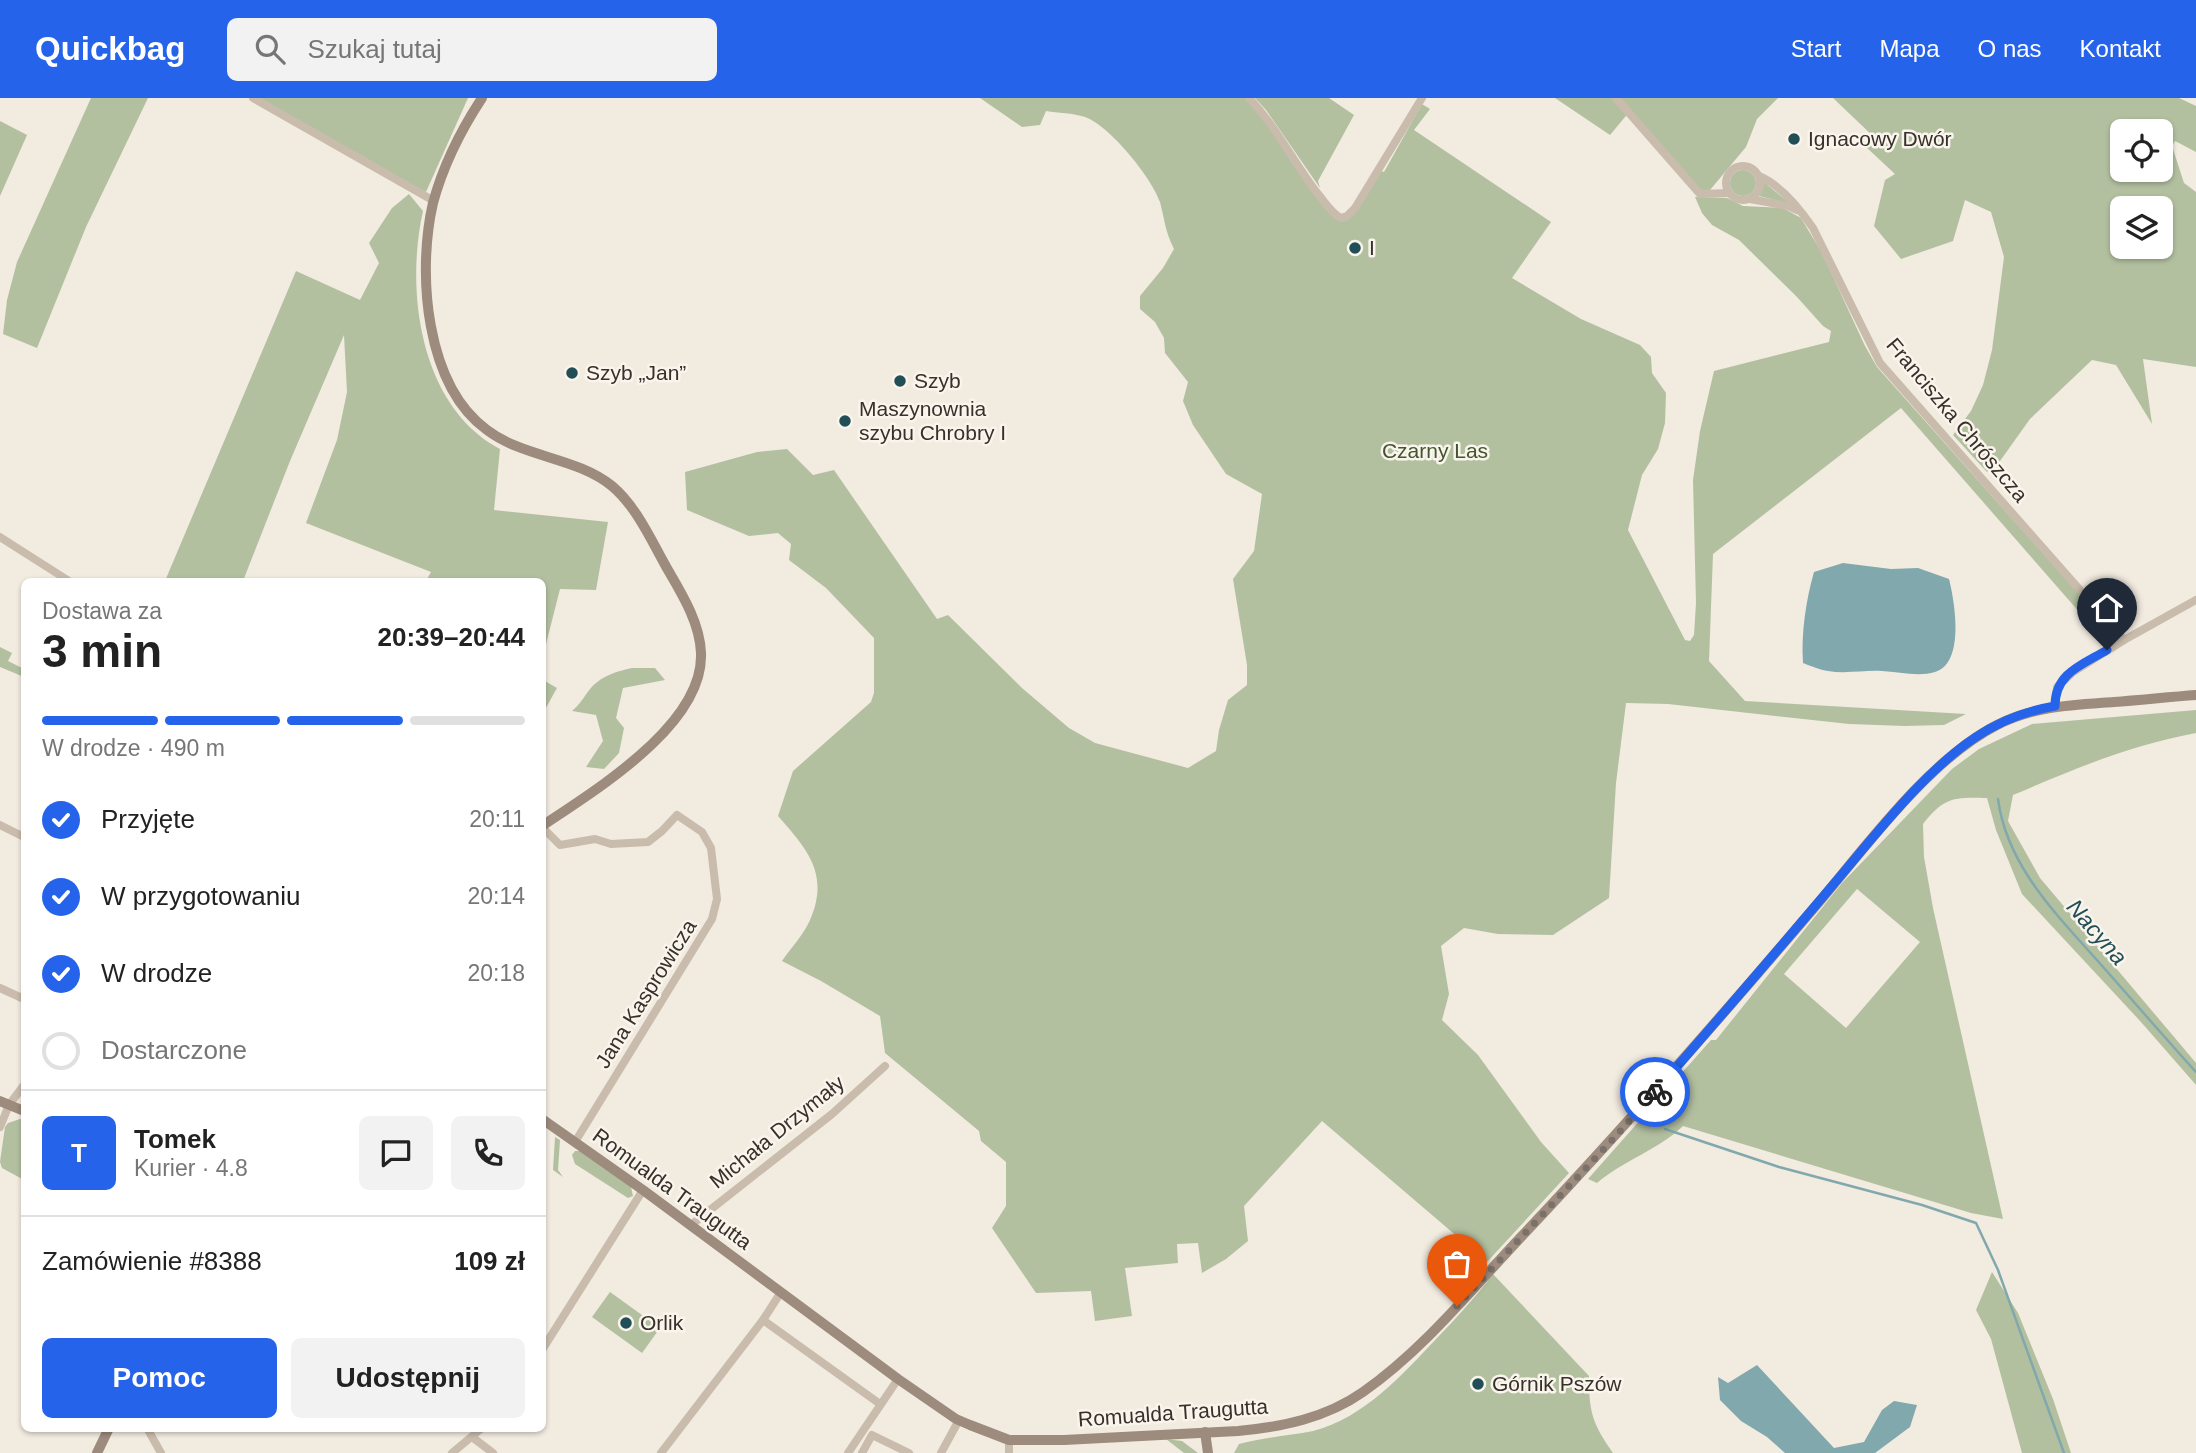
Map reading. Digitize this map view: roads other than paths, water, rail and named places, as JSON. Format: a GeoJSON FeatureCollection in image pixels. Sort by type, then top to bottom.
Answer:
{"type":"FeatureCollection","features":[{"type":"Feature","properties":{"kind":"street"},"geometry":{"type":"LineString","coordinates":[[253,98],[434,201]]}},
{"type":"Feature","properties":{"kind":"street"},"geometry":{"type":"LineString","coordinates":[[482,98],[450,156],[434,201],[427,247],[428,301],[440,356],[458,399],[473,418],[495,435],[532,452],[589,472],[619,492],[636,514],[681,592],[701,650],[696,688],[684,707],[652,744],[618,774],[546,824]]}},
{"type":"Feature","properties":{"kind":"street"},"geometry":{"type":"LineString","coordinates":[[1249,98],[1259,108],[1308,180],[1340,218],[1347,216],[1355,208],[1422,98]]}},
{"type":"Feature","properties":{"kind":"street"},"geometry":{"type":"LineString","coordinates":[[1616,98],[1700,194],[1729,193],[1737,199],[1788,206],[1803,213]]}},
{"type":"Feature","properties":{"kind":"street"},"geometry":{"type":"LineString","coordinates":[[1729,193],[1726,180],[1728,174],[1736,167],[1747,166],[1759,176],[1760,187],[1750,199]]}},
{"type":"Feature","properties":{"kind":"street","name":"Franciszka Chrószcza"},"geometry":{"type":"LineString","coordinates":[[1759,176],[1769,180],[1803,213],[1813,228],[1880,363],[2124,639]]}},
{"type":"Feature","properties":{"kind":"street"},"geometry":{"type":"LineString","coordinates":[[0,537],[64,578]]}},
{"type":"Feature","properties":{"kind":"street"},"geometry":{"type":"LineString","coordinates":[[2055,706],[2057,687],[2066,677],[2124,639],[2196,600]]}},
{"type":"Feature","properties":{"kind":"street","name":"Romualda Traugutta"},"geometry":{"type":"LineString","coordinates":[[546,1122],[691,1225],[898,1379],[959,1420],[1009,1440],[1064,1440],[1263,1428],[1313,1418],[1362,1393],[1457,1306],[1615,1137],[1878,832],[1942,764],[1976,737],[2026,712],[2055,706],[2196,695]]}},
{"type":"Feature","properties":{"kind":"street","name":"Jana Kasprowicza"},"geometry":{"type":"LineString","coordinates":[[546,831],[560,845],[595,839],[611,844],[648,842],[677,815],[702,832],[708,840],[717,899],[712,919],[575,1142]]}},
{"type":"Feature","properties":{"kind":"street"},"geometry":{"type":"LineString","coordinates":[[0,825],[21,836]]}},
{"type":"Feature","properties":{"kind":"street"},"geometry":{"type":"LineString","coordinates":[[0,988],[21,998]]}},
{"type":"Feature","properties":{"kind":"street","name":"Michała Drzymały"},"geometry":{"type":"LineString","coordinates":[[691,1225],[832,1114],[885,1066]]}},
{"type":"Feature","properties":{"kind":"street"},"geometry":{"type":"LineString","coordinates":[[0,1126],[5,1103],[21,1088]]}},
{"type":"Feature","properties":{"kind":"street"},"geometry":{"type":"LineString","coordinates":[[546,1344],[643,1190]]}},
{"type":"Feature","properties":{"kind":"street"},"geometry":{"type":"LineString","coordinates":[[661,1453],[763,1320],[781,1292]]}},
{"type":"Feature","properties":{"kind":"street"},"geometry":{"type":"LineString","coordinates":[[763,1320],[880,1404]]}},
{"type":"Feature","properties":{"kind":"street"},"geometry":{"type":"LineString","coordinates":[[848,1453],[898,1379]]}},
{"type":"Feature","properties":{"kind":"street"},"geometry":{"type":"LineString","coordinates":[[941,1453],[959,1420]]}},
{"type":"Feature","properties":{"kind":"street"},"geometry":{"type":"LineString","coordinates":[[97,1453],[107,1432]]}},
{"type":"Feature","properties":{"kind":"street"},"geometry":{"type":"LineString","coordinates":[[149,1432],[161,1453]]}},
{"type":"Feature","properties":{"kind":"street"},"geometry":{"type":"LineString","coordinates":[[452,1453],[478,1432]]}},
{"type":"Feature","properties":{"kind":"street"},"geometry":{"type":"LineString","coordinates":[[1205,1432],[1208,1453]]}},
{"type":"Feature","properties":{"kind":"street"},"geometry":{"type":"LineString","coordinates":[[862,1453],[872,1435],[909,1453]]}},
{"type":"Feature","properties":{"kind":"street"},"geometry":{"type":"LineString","coordinates":[[472,1437],[493,1453]]}},
{"type":"Feature","properties":{"kind":"street"},"geometry":{"type":"LineString","coordinates":[[1009,1440],[1009,1453]]}},
{"type":"Feature","properties":{"kind":"water"},"geometry":{"type":"Polygon","coordinates":[[[1843,563],[1891,569],[1918,568],[1949,579],[1954,602],[1955,631],[1951,657],[1944,666],[1935,672],[1916,674],[1882,671],[1835,672],[1803,663],[1805,617],[1814,572],[1843,563]]]}},
{"type":"Feature","properties":{"kind":"water"},"geometry":{"type":"Polygon","coordinates":[[[1757,1365],[1834,1448],[1864,1442],[1882,1410],[1894,1401],[1917,1405],[1910,1427],[1875,1453],[1785,1453],[1767,1437],[1741,1421],[1720,1400],[1718,1377],[1728,1383],[1757,1365]]]}},
{"type":"Feature","properties":{"kind":"waterway","name":"Nacyna"},"geometry":{"type":"LineString","coordinates":[[1998,799],[2003,824],[2012,847],[2038,891],[2196,1072]]}},
{"type":"Feature","properties":{"kind":"waterway"},"geometry":{"type":"LineString","coordinates":[[1665,1129],[1779,1167],[1922,1205],[1976,1223],[1998,1270],[2064,1453]]}},
{"type":"Feature","properties":{"kind":"place","name":"Ignacowy Dwór"},"geometry":{"type":"Point","coordinates":[1794,139]}},
{"type":"Feature","properties":{"kind":"place","name":"I"},"geometry":{"type":"Point","coordinates":[1355,248]}},
{"type":"Feature","properties":{"kind":"place","name":"Szyb „Jan”"},"geometry":{"type":"Point","coordinates":[572,373]}},
{"type":"Feature","properties":{"kind":"place","name":"Szyb"},"geometry":{"type":"Point","coordinates":[900,381]}},
{"type":"Feature","properties":{"kind":"place","name":"Maszynownia szybu Chrobry I"},"geometry":{"type":"Point","coordinates":[845,421]}},
{"type":"Feature","properties":{"kind":"place","name":"Orlik"},"geometry":{"type":"Point","coordinates":[626,1323]}},
{"type":"Feature","properties":{"kind":"place","name":"Górnik Pszów"},"geometry":{"type":"Point","coordinates":[1478,1384]}},
{"type":"Feature","properties":{"kind":"park label","name":"Czarny Las"},"geometry":{"type":"Point","coordinates":[1435,451]}}]}
